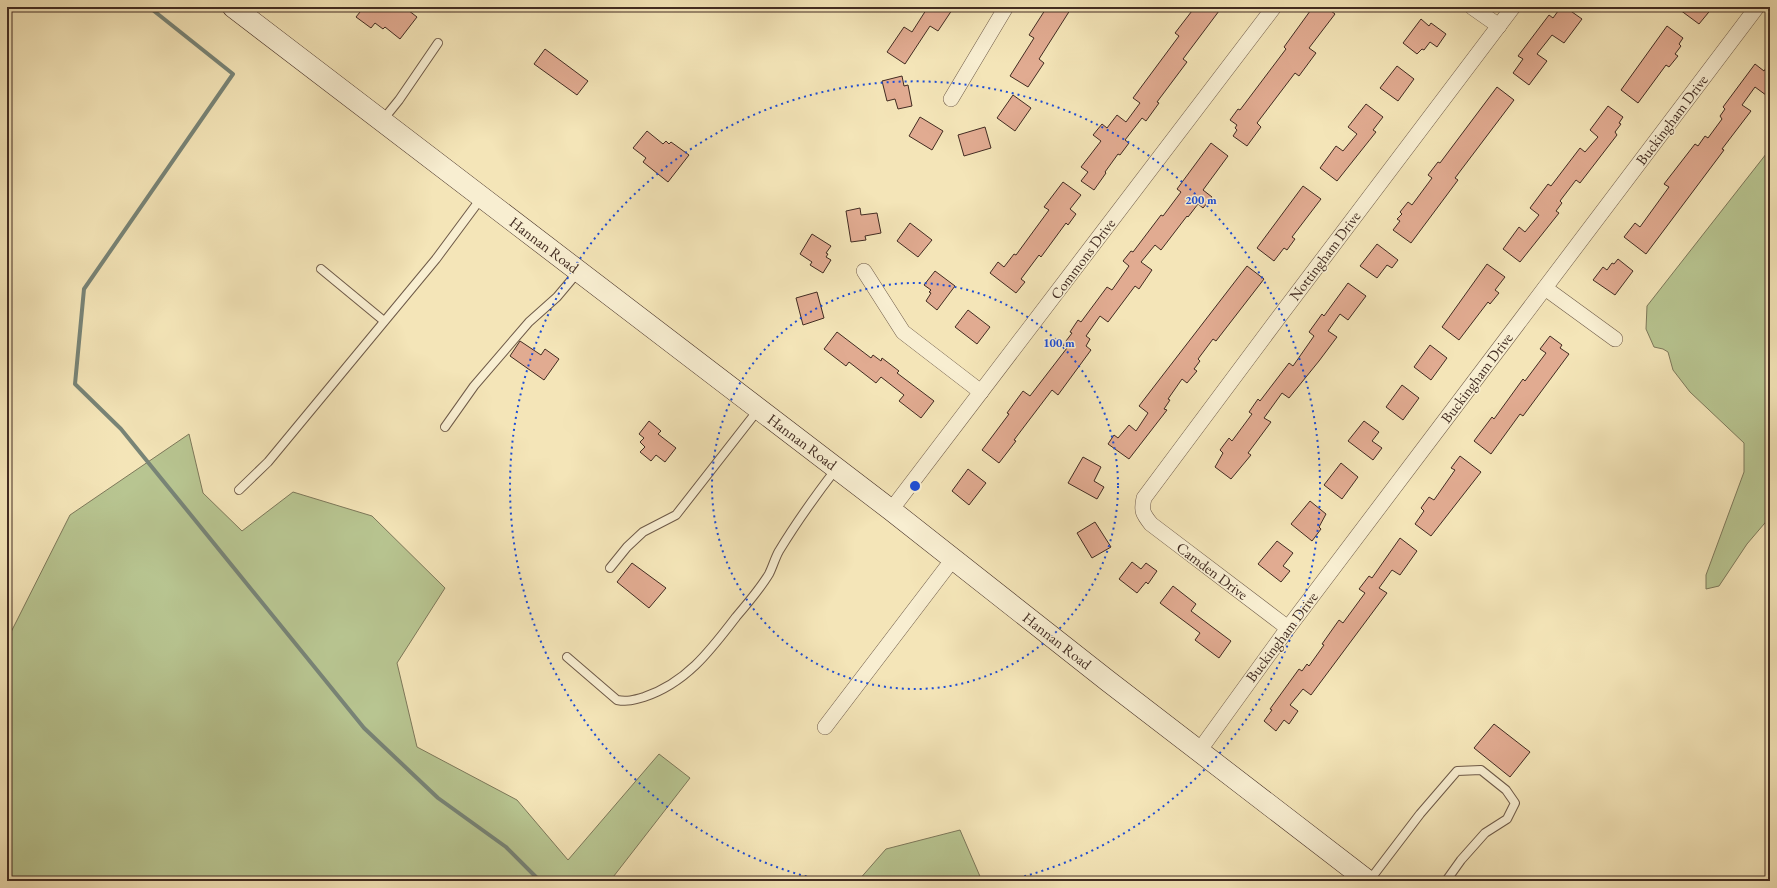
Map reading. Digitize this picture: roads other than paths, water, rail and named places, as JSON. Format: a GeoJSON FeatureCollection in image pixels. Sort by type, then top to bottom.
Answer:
{"type":"FeatureCollection","features":[{"type":"Feature","properties":{"kind":"street","name":"Hannan Road"},"geometry":{"type":"LineString","coordinates":[[233,7],[891,510],[1368,881]]}},
{"type":"Feature","properties":{"kind":"street"},"geometry":{"type":"LineString","coordinates":[[951,98],[1006,7]]}},
{"type":"Feature","properties":{"kind":"street","name":"Commons Drive"},"geometry":{"type":"LineString","coordinates":[[891,510],[1274,7]]}},
{"type":"Feature","properties":{"kind":"street"},"geometry":{"type":"LineString","coordinates":[[1472,7],[1499,26]]}},
{"type":"Feature","properties":{"kind":"street","name":"Nottingham Drive"},"geometry":{"type":"LineString","coordinates":[[1142,508],[1144,498],[1148,492],[1514,7]]}},
{"type":"Feature","properties":{"kind":"street","name":"Buckingham Drive"},"geometry":{"type":"LineString","coordinates":[[1199,751],[1288,628],[1757,7]]}},
{"type":"Feature","properties":{"kind":"street"},"geometry":{"type":"LineString","coordinates":[[864,271],[903,332],[981,392]]}},
{"type":"Feature","properties":{"kind":"street"},"geometry":{"type":"LineString","coordinates":[[1545,288],[1615,339]]}},
{"type":"Feature","properties":{"kind":"street","name":"Camden Drive"},"geometry":{"type":"LineString","coordinates":[[1142,508],[1145,517],[1151,524],[1288,628]]}},
{"type":"Feature","properties":{"kind":"street"},"geometry":{"type":"LineString","coordinates":[[825,727],[953,559]]}},
{"type":"Feature","properties":{"kind":"lane"},"geometry":{"type":"LineString","coordinates":[[382,121],[399,100],[438,43]]}},
{"type":"Feature","properties":{"kind":"lane"},"geometry":{"type":"LineString","coordinates":[[239,490],[268,462],[436,259],[482,197]]}},
{"type":"Feature","properties":{"kind":"lane"},"geometry":{"type":"LineString","coordinates":[[321,269],[384,321]]}},
{"type":"Feature","properties":{"kind":"lane"},"geometry":{"type":"LineString","coordinates":[[445,427],[474,386],[529,322],[557,297],[578,272]]}},
{"type":"Feature","properties":{"kind":"lane"},"geometry":{"type":"LineString","coordinates":[[610,568],[627,547],[643,532],[676,515],[758,409]]}},
{"type":"Feature","properties":{"kind":"lane"},"geometry":{"type":"LineString","coordinates":[[567,657],[617,700],[626,702],[656,693],[671,685],[692,669],[713,646],[759,588],[769,573],[778,552],[837,469]]}},
{"type":"Feature","properties":{"kind":"lane"},"geometry":{"type":"LineString","coordinates":[[1368,881],[1420,814],[1457,771],[1481,770],[1506,790],[1515,803],[1507,819],[1485,833],[1460,860],[1446,881]]}},
{"type":"Feature","properties":{"kind":"waterway"},"geometry":{"type":"LineString","coordinates":[[149,7],[233,74],[84,289],[75,384],[121,429],[364,728],[438,798],[506,847],[540,881]]}}]}
